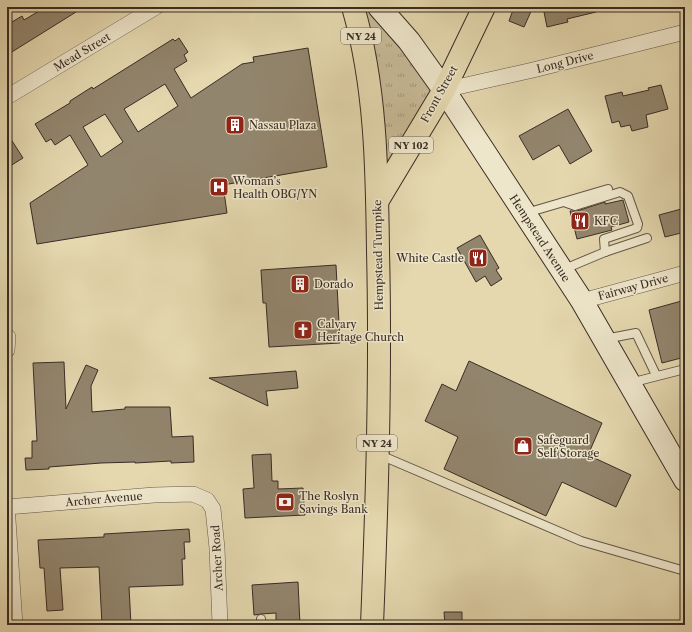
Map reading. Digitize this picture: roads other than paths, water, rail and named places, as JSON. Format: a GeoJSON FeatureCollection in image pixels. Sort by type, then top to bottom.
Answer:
{"type":"FeatureCollection","features":[{"type":"Feature","properties":{"kind":"main road","name":"Hempstead Turnpike"},"geometry":{"type":"LineString","coordinates":[[354,7],[361,34],[369,80],[378,200],[380,342],[372,625]]}},
{"type":"Feature","properties":{"kind":"main road","name":"Hempstead Avenue"},"geometry":{"type":"LineString","coordinates":[[379,7],[409,41],[444,90],[582,301],[685,480]]}},
{"type":"Feature","properties":{"kind":"main road","name":"Front Street"},"geometry":{"type":"LineString","coordinates":[[378,200],[444,90],[484,7]]}},
{"type":"Feature","properties":{"kind":"street","name":"Mead Street"},"geometry":{"type":"LineString","coordinates":[[7,97],[156,7]]}},
{"type":"Feature","properties":{"kind":"street","name":"Long Drive"},"geometry":{"type":"LineString","coordinates":[[444,90],[533,70],[685,32]]}},
{"type":"Feature","properties":{"kind":"street","name":"Fairway Drive"},"geometry":{"type":"LineString","coordinates":[[582,301],[685,273]]}},
{"type":"Feature","properties":{"kind":"street","name":"Archer Avenue"},"geometry":{"type":"LineString","coordinates":[[7,506],[154,495],[193,494],[201,498]]}},
{"type":"Feature","properties":{"kind":"street","name":"Archer Road"},"geometry":{"type":"LineString","coordinates":[[201,498],[207,500],[213,509],[217,548],[220,625]]}},
{"type":"Feature","properties":{"kind":"street"},"geometry":{"type":"LineString","coordinates":[[7,506],[15,625]]}},
{"type":"Feature","properties":{"kind":"lane"},"geometry":{"type":"LineString","coordinates":[[525,214],[608,189]]}},
{"type":"Feature","properties":{"kind":"lane"},"geometry":{"type":"LineString","coordinates":[[564,202],[575,206],[620,192],[628,196],[638,224],[637,228],[604,239],[605,252]]}},
{"type":"Feature","properties":{"kind":"lane"},"geometry":{"type":"LineString","coordinates":[[562,271],[605,252],[647,238]]}},
{"type":"Feature","properties":{"kind":"lane"},"geometry":{"type":"LineString","coordinates":[[604,340],[636,332],[656,375]]}},
{"type":"Feature","properties":{"kind":"lane"},"geometry":{"type":"LineString","coordinates":[[629,383],[656,375],[685,369]]}},
{"type":"Feature","properties":{"kind":"lane"},"geometry":{"type":"LineString","coordinates":[[377,454],[581,541],[685,571]]}},
{"type":"Feature","properties":{"kind":"place","name":"Nassau Plaza"},"geometry":{"type":"Point","coordinates":[235,125]}},
{"type":"Feature","properties":{"kind":"place","name":"Woman’s Health OBG/YN"},"geometry":{"type":"Point","coordinates":[219,187]}},
{"type":"Feature","properties":{"kind":"place","name":"KFC"},"geometry":{"type":"Point","coordinates":[580,221]}},
{"type":"Feature","properties":{"kind":"place","name":"White Castle"},"geometry":{"type":"Point","coordinates":[478,258]}},
{"type":"Feature","properties":{"kind":"place","name":"Dorado"},"geometry":{"type":"Point","coordinates":[300,284]}},
{"type":"Feature","properties":{"kind":"place","name":"Calvary Heritage Church"},"geometry":{"type":"Point","coordinates":[303,330]}},
{"type":"Feature","properties":{"kind":"place","name":"Safeguard Self Storage"},"geometry":{"type":"Point","coordinates":[523,446]}},
{"type":"Feature","properties":{"kind":"place","name":"The Roslyn Savings Bank"},"geometry":{"type":"Point","coordinates":[285,502]}}]}
